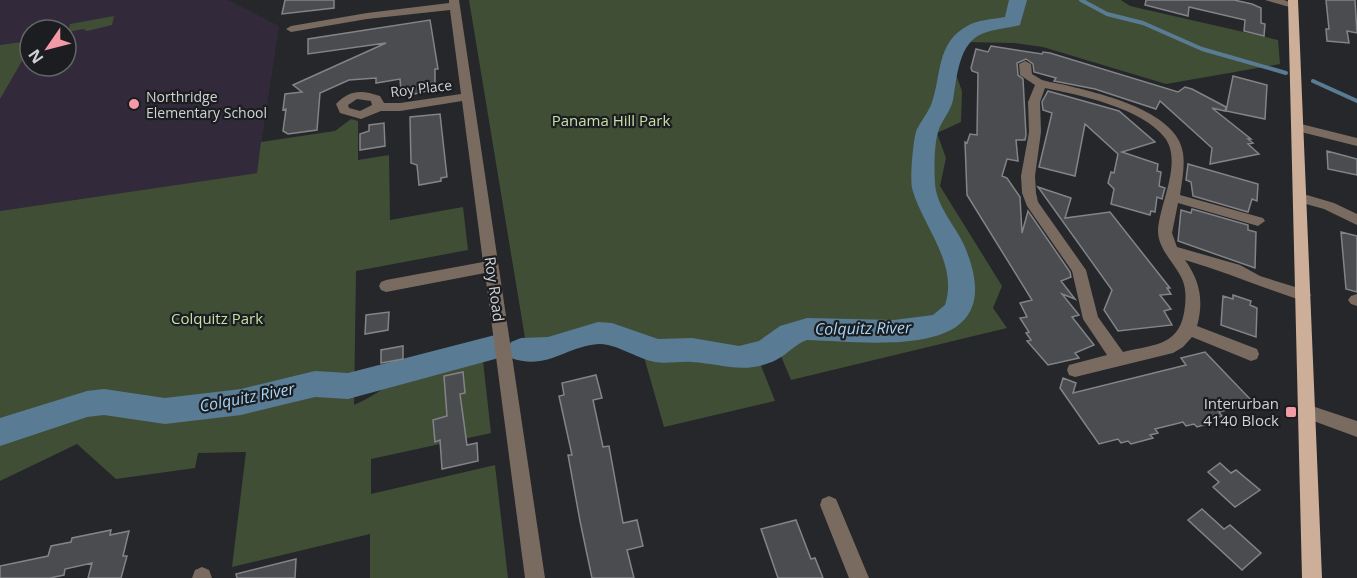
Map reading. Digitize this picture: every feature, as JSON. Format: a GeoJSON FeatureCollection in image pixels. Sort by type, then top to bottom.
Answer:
{"type":"FeatureCollection","features":[{"type":"Feature","properties":{"kind":"main road"},"geometry":{"type":"LineString","coordinates":[[1293,2],[1312,578]]}},
{"type":"Feature","properties":{"kind":"street"},"geometry":{"type":"LineString","coordinates":[[1269,0],[1293,2]]}},
{"type":"Feature","properties":{"kind":"street"},"geometry":{"type":"LineString","coordinates":[[291,29],[454,3]]}},
{"type":"Feature","properties":{"kind":"street","name":"Roy Road"},"geometry":{"type":"LineString","coordinates":[[454,3],[536,578]]}},
{"type":"Feature","properties":{"kind":"street"},"geometry":{"type":"LineString","coordinates":[[1025,64],[1026,75],[1040,86],[1070,90],[1131,110],[1160,125],[1170,134],[1178,151],[1172,197],[1164,233],[1171,250],[1183,264],[1195,295],[1189,329],[1183,339],[1173,346],[1075,370]]}},
{"type":"Feature","properties":{"kind":"street"},"geometry":{"type":"LineString","coordinates":[[1040,86],[1036,91],[1034,101],[1035,132],[1028,162],[1028,193],[1032,203],[1079,270],[1091,320],[1119,358]]}},
{"type":"Feature","properties":{"kind":"street","name":"Roy Place"},"geometry":{"type":"LineString","coordinates":[[378,106],[400,107],[466,97]]}},
{"type":"Feature","properties":{"kind":"street"},"geometry":{"type":"LineString","coordinates":[[1297,127],[1357,142]]}},
{"type":"Feature","properties":{"kind":"street"},"geometry":{"type":"LineString","coordinates":[[1172,197],[1258,221]]}},
{"type":"Feature","properties":{"kind":"street"},"geometry":{"type":"LineString","coordinates":[[1300,198],[1329,206],[1357,220]]}},
{"type":"Feature","properties":{"kind":"street"},"geometry":{"type":"LineString","coordinates":[[1171,250],[1235,269],[1255,280],[1303,295]]}},
{"type":"Feature","properties":{"kind":"street"},"geometry":{"type":"LineString","coordinates":[[1183,264],[1234,279],[1255,280]]}},
{"type":"Feature","properties":{"kind":"street"},"geometry":{"type":"LineString","coordinates":[[386,286],[492,266]]}},
{"type":"Feature","properties":{"kind":"street"},"geometry":{"type":"LineString","coordinates":[[1189,329],[1251,354]]}},
{"type":"Feature","properties":{"kind":"street"},"geometry":{"type":"LineString","coordinates":[[1306,411],[1357,429]]}},
{"type":"Feature","properties":{"kind":"street"},"geometry":{"type":"LineString","coordinates":[[829,505],[860,578]]}},
{"type":"Feature","properties":{"kind":"shaded area","name":"Northridge Elementary School"},"geometry":{"type":"Polygon","coordinates":[[[0,0],[228,0],[279,26],[257,173],[0,211],[0,0]]]}},
{"type":"Feature","properties":{"kind":"green space","name":"Panama Hill Park"},"geometry":{"type":"Polygon","coordinates":[[[469,0],[1121,0],[1130,6],[1278,40],[1280,64],[1166,84],[1043,47],[1014,43],[963,42],[954,69],[962,91],[961,122],[937,133],[946,158],[940,186],[1002,286],[993,308],[1007,328],[791,380],[776,344],[756,353],[775,401],[664,427],[644,357],[636,356],[613,336],[595,337],[560,352],[526,344],[469,0]]]}},
{"type":"Feature","properties":{"kind":"green space"},"geometry":{"type":"Polygon","coordinates":[[[114,16],[112,25],[87,31],[78,30],[78,23],[114,16]]]}},
{"type":"Feature","properties":{"kind":"green space"},"geometry":{"type":"Polygon","coordinates":[[[18,43],[18,68],[0,99],[0,45],[18,43]]]}},
{"type":"Feature","properties":{"kind":"green space","name":"Colquitz Park"},"geometry":{"type":"Polygon","coordinates":[[[351,119],[358,121],[358,160],[389,155],[390,220],[463,207],[468,250],[356,271],[354,405],[447,350],[481,343],[491,433],[371,459],[371,494],[495,465],[508,578],[370,578],[370,534],[232,567],[246,452],[198,453],[195,468],[116,479],[77,444],[0,481],[0,211],[257,173],[261,142],[335,131],[351,119]]]}},
{"type":"Feature","properties":{"kind":"building"},"geometry":{"type":"Polygon","coordinates":[[[285,0],[334,0],[334,8],[282,14],[285,0]]]}},
{"type":"Feature","properties":{"kind":"building"},"geometry":{"type":"Polygon","coordinates":[[[1146,0],[1234,0],[1252,4],[1261,8],[1261,23],[1265,24],[1264,36],[1244,31],[1245,20],[1189,7],[1188,16],[1145,5],[1146,0]]]}},
{"type":"Feature","properties":{"kind":"building"},"geometry":{"type":"Polygon","coordinates":[[[1326,0],[1355,0],[1357,33],[1347,31],[1349,43],[1327,41],[1326,29],[1329,29],[1326,0]]]}},
{"type":"Feature","properties":{"kind":"building"},"geometry":{"type":"Polygon","coordinates":[[[430,20],[438,69],[435,69],[435,89],[415,94],[411,89],[401,91],[400,79],[376,83],[376,78],[349,80],[320,93],[317,130],[288,134],[283,131],[286,109],[283,110],[285,94],[302,92],[293,85],[386,43],[308,54],[308,39],[430,20]]]}},
{"type":"Feature","properties":{"kind":"building"},"geometry":{"type":"Polygon","coordinates":[[[991,46],[1042,54],[1043,52],[1050,53],[1178,92],[1185,87],[1192,89],[1226,107],[1225,111],[1212,108],[1251,139],[1248,139],[1253,143],[1248,144],[1259,154],[1210,164],[1212,148],[1160,101],[1156,109],[1095,89],[1054,81],[1056,78],[1034,72],[1033,64],[1026,59],[1017,63],[1018,75],[1023,79],[1026,135],[1025,140],[1016,140],[1018,161],[1007,159],[1002,176],[1007,178],[1020,197],[1022,233],[1028,211],[1070,272],[1071,277],[1061,281],[1075,299],[1062,294],[1079,315],[1072,317],[1094,345],[1075,353],[1079,358],[1048,365],[1027,341],[1031,340],[1026,333],[1029,332],[1020,318],[1027,317],[1020,303],[1032,300],[967,195],[965,142],[967,143],[970,134],[977,135],[978,73],[972,71],[971,68],[976,49],[988,52],[991,46]]]}},
{"type":"Feature","properties":{"kind":"building"},"geometry":{"type":"Polygon","coordinates":[[[1233,76],[1267,85],[1265,119],[1226,111],[1233,76]]]}},
{"type":"Feature","properties":{"kind":"building"},"geometry":{"type":"Polygon","coordinates":[[[1048,91],[1119,111],[1155,142],[1122,152],[1158,164],[1157,171],[1161,172],[1159,186],[1165,188],[1162,199],[1157,197],[1155,212],[1151,211],[1150,215],[1111,204],[1114,189],[1108,183],[1111,172],[1114,173],[1118,154],[1085,124],[1075,176],[1039,167],[1052,113],[1043,110],[1042,102],[1048,91]]]}},
{"type":"Feature","properties":{"kind":"building"},"geometry":{"type":"Polygon","coordinates":[[[440,114],[447,177],[441,178],[441,181],[419,185],[417,165],[411,163],[410,117],[440,114]]]}},
{"type":"Feature","properties":{"kind":"building"},"geometry":{"type":"Polygon","coordinates":[[[384,123],[385,146],[360,150],[360,134],[369,131],[369,125],[384,123]]]}},
{"type":"Feature","properties":{"kind":"building"},"geometry":{"type":"Polygon","coordinates":[[[1327,151],[1357,159],[1357,175],[1328,169],[1327,151]]]}},
{"type":"Feature","properties":{"kind":"building"},"geometry":{"type":"Polygon","coordinates":[[[1188,164],[1258,184],[1257,201],[1252,199],[1248,212],[1193,196],[1191,182],[1186,180],[1188,164]]]}},
{"type":"Feature","properties":{"kind":"building"},"geometry":{"type":"Polygon","coordinates":[[[1038,187],[1071,198],[1065,218],[1110,212],[1170,288],[1167,288],[1171,294],[1160,295],[1171,309],[1164,311],[1172,325],[1118,331],[1104,310],[1112,290],[1038,187]]]}},
{"type":"Feature","properties":{"kind":"building"},"geometry":{"type":"Polygon","coordinates":[[[1192,209],[1248,225],[1248,230],[1256,232],[1255,268],[1178,241],[1181,210],[1191,213],[1192,209]]]}},
{"type":"Feature","properties":{"kind":"building"},"geometry":{"type":"Polygon","coordinates":[[[1341,232],[1357,236],[1357,292],[1346,289],[1341,232]]]}},
{"type":"Feature","properties":{"kind":"building"},"geometry":{"type":"Polygon","coordinates":[[[1233,295],[1251,301],[1250,305],[1257,308],[1256,337],[1221,325],[1223,296],[1233,299],[1233,295]]]}},
{"type":"Feature","properties":{"kind":"building"},"geometry":{"type":"Polygon","coordinates":[[[389,312],[388,330],[365,334],[366,315],[389,312]]]}},
{"type":"Feature","properties":{"kind":"building"},"geometry":{"type":"Polygon","coordinates":[[[403,346],[403,359],[381,363],[381,350],[403,346]]]}},
{"type":"Feature","properties":{"kind":"building"},"geometry":{"type":"Polygon","coordinates":[[[1205,352],[1251,400],[1243,402],[1246,405],[1219,412],[1222,416],[1215,418],[1218,421],[1197,427],[1194,424],[1186,426],[1183,422],[1155,429],[1158,433],[1150,435],[1153,438],[1131,444],[1128,441],[1121,443],[1118,439],[1099,444],[1060,388],[1063,378],[1076,383],[1073,393],[1186,365],[1181,358],[1205,352]]]}},
{"type":"Feature","properties":{"kind":"building"},"geometry":{"type":"Polygon","coordinates":[[[463,372],[465,393],[460,394],[467,445],[477,443],[478,461],[442,469],[440,440],[435,442],[433,420],[447,416],[444,376],[463,372]]]}},
{"type":"Feature","properties":{"kind":"building"},"geometry":{"type":"Polygon","coordinates":[[[596,375],[602,398],[593,400],[603,447],[609,446],[623,523],[637,520],[643,546],[627,550],[634,578],[592,578],[580,521],[568,455],[572,455],[559,396],[564,395],[562,383],[596,375]]]}},
{"type":"Feature","properties":{"kind":"building"},"geometry":{"type":"Polygon","coordinates":[[[1220,463],[1231,473],[1236,470],[1260,490],[1235,507],[1213,487],[1219,482],[1208,472],[1220,463]]]}},
{"type":"Feature","properties":{"kind":"building"},"geometry":{"type":"Polygon","coordinates":[[[1202,509],[1224,529],[1230,525],[1261,553],[1242,570],[1188,520],[1202,509]]]}},
{"type":"Feature","properties":{"kind":"building"},"geometry":{"type":"Polygon","coordinates":[[[796,520],[811,559],[815,558],[823,578],[778,578],[761,529],[796,520]]]}},
{"type":"Feature","properties":{"kind":"building"},"geometry":{"type":"Polygon","coordinates":[[[111,530],[110,535],[129,531],[123,556],[127,556],[121,578],[88,578],[92,563],[65,569],[64,575],[50,578],[0,578],[0,566],[48,556],[51,546],[71,542],[72,538],[111,530]]]}},
{"type":"Feature","properties":{"kind":"building"},"geometry":{"type":"Polygon","coordinates":[[[296,559],[295,578],[237,578],[236,574],[296,559]]]}},
{"type":"Feature","properties":{"kind":"waterway","name":"Colquitz River"},"geometry":{"type":"LineString","coordinates":[[521,350],[550,349],[571,340],[598,333],[612,334],[640,347],[658,351],[692,350],[739,358],[767,351],[790,334],[807,329],[894,331],[940,325],[957,311],[961,298],[960,276],[951,245],[930,207],[923,185],[927,131],[942,104],[949,63],[957,46],[975,29],[1013,21],[1018,0]]}},
{"type":"Feature","properties":{"kind":"waterway"},"geometry":{"type":"LineString","coordinates":[[1081,0],[1107,14],[1143,23],[1202,49],[1286,73]]}},
{"type":"Feature","properties":{"kind":"waterway"},"geometry":{"type":"LineString","coordinates":[[1313,81],[1357,101]]}},
{"type":"Feature","properties":{"kind":"waterway","name":"Colquitz River"},"geometry":{"type":"LineString","coordinates":[[0,432],[87,404],[104,402],[165,411],[241,402],[315,384],[348,386],[495,347]]}},
{"type":"Feature","properties":{"kind":"place","name":"Northridge Elementary School"},"geometry":{"type":"Point","coordinates":[134,104]}},
{"type":"Feature","properties":{"kind":"place","name":"Interurban 4140 Block"},"geometry":{"type":"Point","coordinates":[1291,412]}}]}
